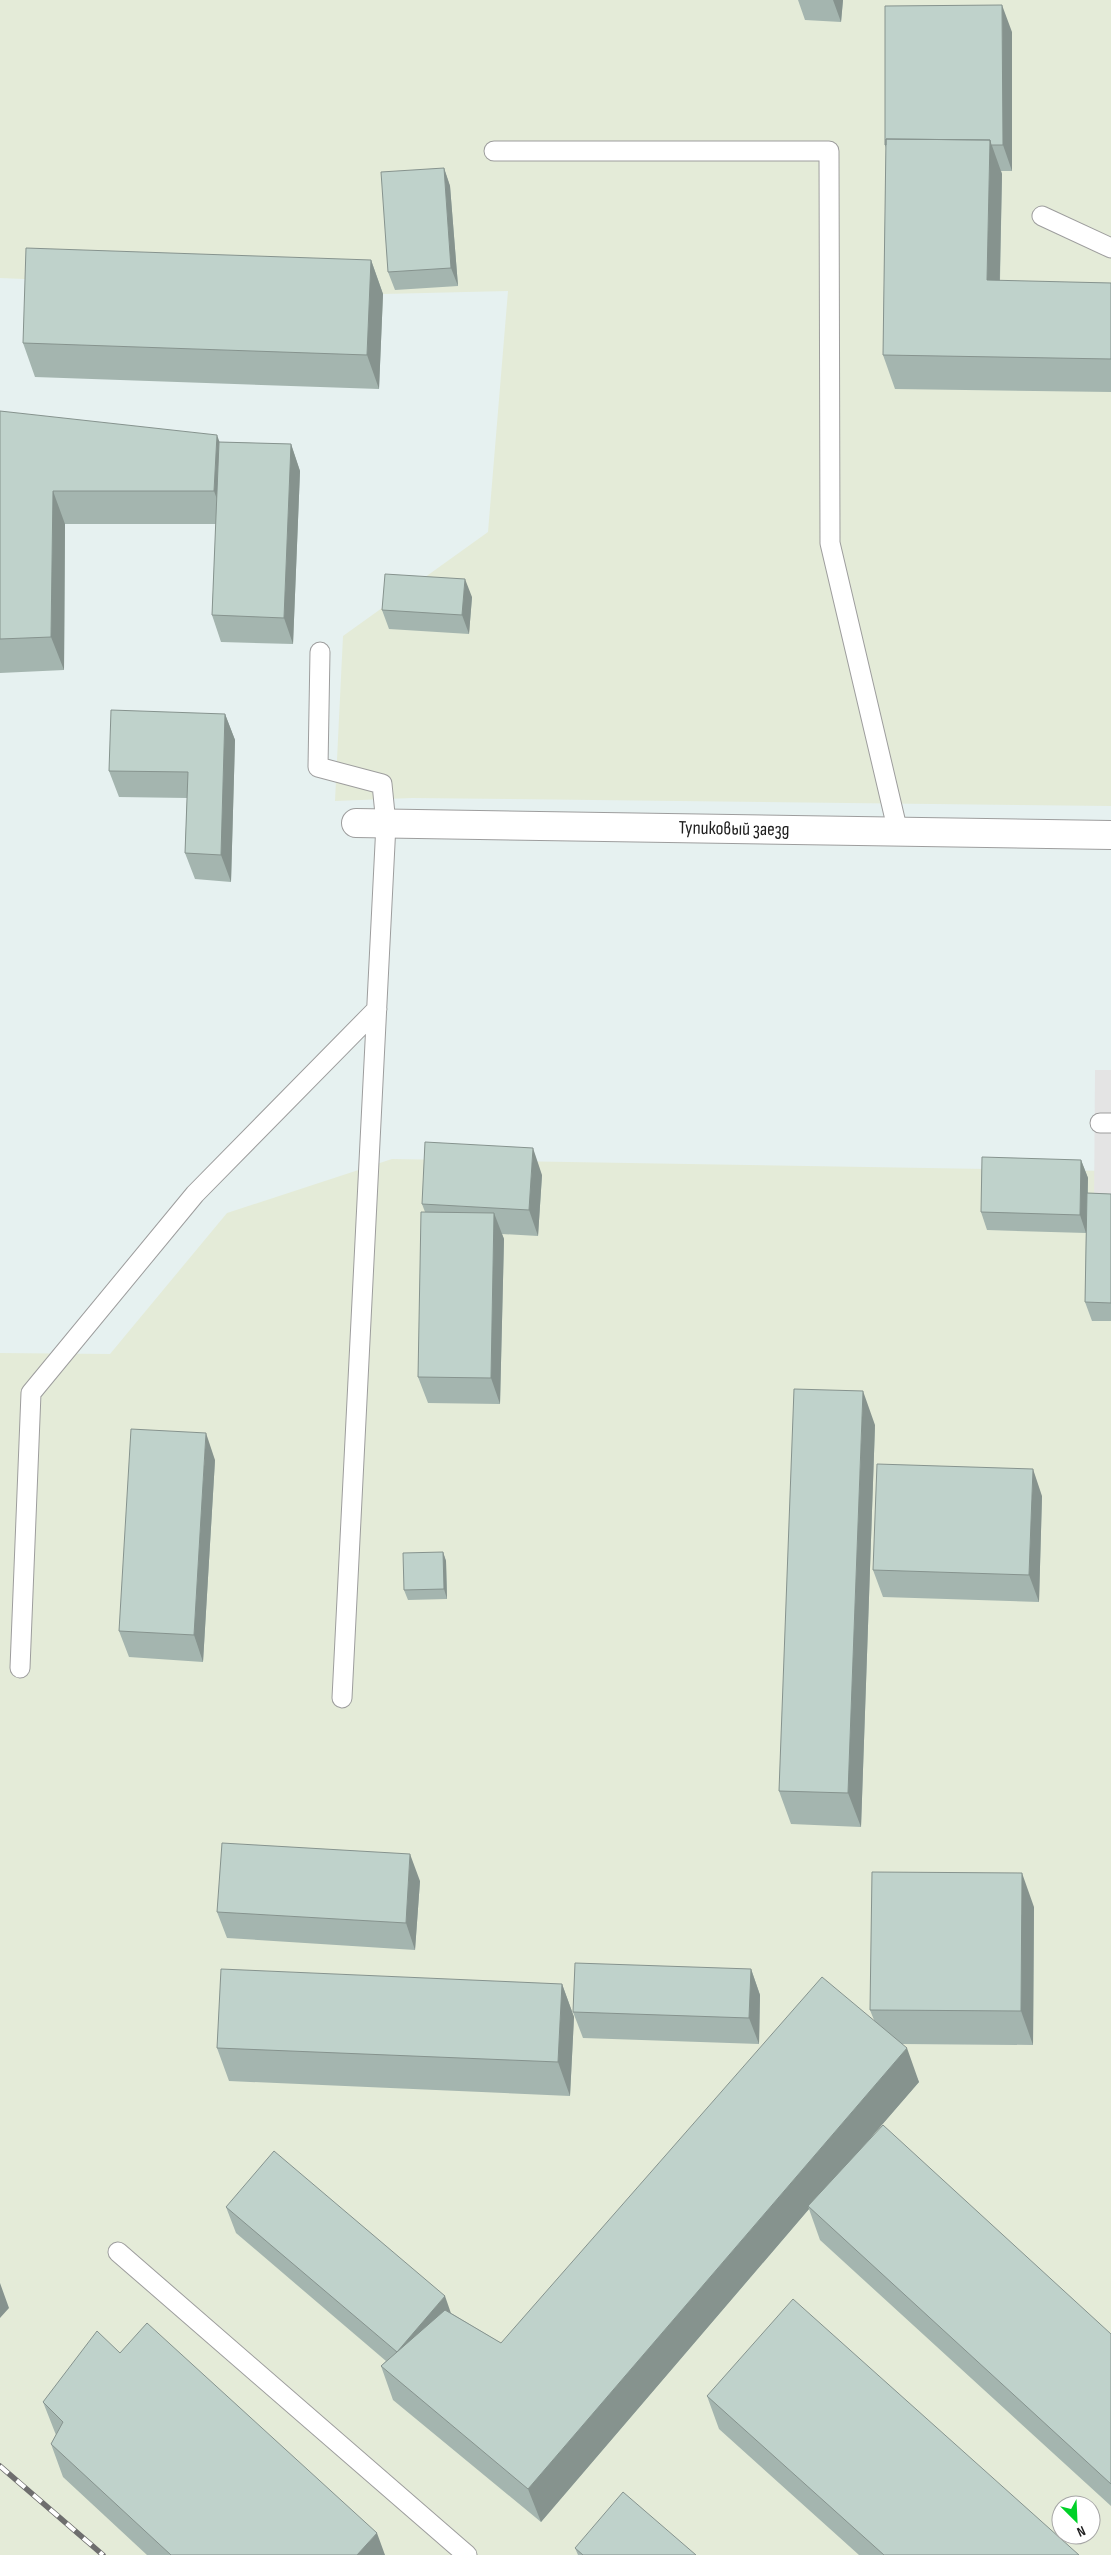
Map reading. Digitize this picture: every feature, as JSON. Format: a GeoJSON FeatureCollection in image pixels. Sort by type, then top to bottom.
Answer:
{"type":"FeatureCollection","features":[{"type":"Feature","properties":{"kind":"street","name":"Тупиковый заезд"},"geometry":{"type":"LineString","coordinates":[[356,823],[1111,835]]}},
{"type":"Feature","properties":{"kind":"lane"},"geometry":{"type":"LineString","coordinates":[[494,151],[829,151],[830,543],[898,832]]}},
{"type":"Feature","properties":{"kind":"lane"},"geometry":{"type":"LineString","coordinates":[[1042,216],[1111,248]]}},
{"type":"Feature","properties":{"kind":"lane"},"geometry":{"type":"LineString","coordinates":[[320,652],[318,767],[382,784],[386,824],[342,1698]]}},
{"type":"Feature","properties":{"kind":"lane"},"geometry":{"type":"LineString","coordinates":[[20,1668],[31,1393],[194,1194],[377,1009]]}},
{"type":"Feature","properties":{"kind":"lane"},"geometry":{"type":"LineString","coordinates":[[118,2252],[467,2555]]}},
{"type":"Feature","properties":{"kind":"shaded area"},"geometry":{"type":"Polygon","coordinates":[[[0,0],[1111,0],[1111,806],[412,798],[335,801],[343,636],[488,532],[508,291],[383,294],[0,278],[0,0]]]}},
{"type":"Feature","properties":{"kind":"shaded area"},"geometry":{"type":"Polygon","coordinates":[[[1095,1070],[1111,1070],[1111,1207],[1094,1206],[1095,1070]]]}},
{"type":"Feature","properties":{"kind":"shaded area"},"geometry":{"type":"Polygon","coordinates":[[[392,1159],[1111,1171],[1111,2555],[0,2555],[0,1353],[110,1354],[227,1213],[392,1159]]]}},
{"type":"Feature","properties":{"kind":"building"},"geometry":{"type":"Polygon","coordinates":[[[1002,5],[1003,145],[991,145],[990,140],[886,139],[885,145],[885,6],[1002,5]]]}},
{"type":"Feature","properties":{"kind":"building"},"geometry":{"type":"Polygon","coordinates":[[[886,139],[990,140],[987,280],[1111,283],[1111,359],[883,355],[886,139]]]}},
{"type":"Feature","properties":{"kind":"building"},"geometry":{"type":"Polygon","coordinates":[[[444,168],[451,268],[388,272],[381,172],[444,168]]]}},
{"type":"Feature","properties":{"kind":"building"},"geometry":{"type":"Polygon","coordinates":[[[26,248],[371,260],[367,355],[23,343],[26,248]]]}},
{"type":"Feature","properties":{"kind":"building"},"geometry":{"type":"Polygon","coordinates":[[[0,411],[217,435],[214,491],[53,491],[51,637],[0,639],[0,411]]]}},
{"type":"Feature","properties":{"kind":"building"},"geometry":{"type":"Polygon","coordinates":[[[219,442],[291,444],[284,618],[212,615],[219,442]]]}},
{"type":"Feature","properties":{"kind":"building"},"geometry":{"type":"Polygon","coordinates":[[[385,574],[465,579],[462,615],[382,610],[385,574]]]}},
{"type":"Feature","properties":{"kind":"building"},"geometry":{"type":"Polygon","coordinates":[[[111,710],[225,714],[221,855],[185,853],[188,772],[109,771],[111,710]]]}},
{"type":"Feature","properties":{"kind":"building"},"geometry":{"type":"Polygon","coordinates":[[[425,1142],[533,1148],[529,1210],[422,1204],[425,1142]]]}},
{"type":"Feature","properties":{"kind":"building"},"geometry":{"type":"Polygon","coordinates":[[[982,1157],[1081,1160],[1080,1215],[981,1212],[982,1157]]]}},
{"type":"Feature","properties":{"kind":"building"},"geometry":{"type":"Polygon","coordinates":[[[1087,1193],[1111,1194],[1111,1303],[1085,1302],[1087,1193]]]}},
{"type":"Feature","properties":{"kind":"building"},"geometry":{"type":"Polygon","coordinates":[[[421,1212],[494,1213],[491,1378],[418,1377],[421,1212]]]}},
{"type":"Feature","properties":{"kind":"building"},"geometry":{"type":"Polygon","coordinates":[[[794,1389],[863,1391],[848,1793],[779,1791],[794,1389]]]}},
{"type":"Feature","properties":{"kind":"building"},"geometry":{"type":"Polygon","coordinates":[[[131,1429],[206,1433],[194,1635],[119,1631],[131,1429]]]}},
{"type":"Feature","properties":{"kind":"building"},"geometry":{"type":"Polygon","coordinates":[[[877,1464],[1033,1469],[1029,1575],[873,1570],[877,1464]]]}},
{"type":"Feature","properties":{"kind":"building"},"geometry":{"type":"Polygon","coordinates":[[[443,1552],[444,1589],[404,1590],[403,1553],[443,1552]]]}},
{"type":"Feature","properties":{"kind":"building"},"geometry":{"type":"Polygon","coordinates":[[[222,1843],[410,1854],[406,1923],[217,1912],[222,1843]]]}},
{"type":"Feature","properties":{"kind":"building"},"geometry":{"type":"Polygon","coordinates":[[[872,1872],[1022,1873],[1021,2011],[870,2010],[872,1872]]]}},
{"type":"Feature","properties":{"kind":"building"},"geometry":{"type":"Polygon","coordinates":[[[575,1963],[751,1969],[749,2018],[573,2012],[575,1963]]]}},
{"type":"Feature","properties":{"kind":"building"},"geometry":{"type":"Polygon","coordinates":[[[221,1969],[562,1984],[558,2062],[217,2048],[221,1969]]]}},
{"type":"Feature","properties":{"kind":"building"},"geometry":{"type":"Polygon","coordinates":[[[822,1977],[907,2048],[528,2489],[381,2366],[445,2310],[501,2343],[822,1977]]]}},
{"type":"Feature","properties":{"kind":"building"},"geometry":{"type":"Polygon","coordinates":[[[883,2125],[1111,2334],[1111,2484],[808,2206],[883,2125]]]}},
{"type":"Feature","properties":{"kind":"building"},"geometry":{"type":"Polygon","coordinates":[[[274,2151],[445,2296],[397,2352],[226,2207],[274,2151]]]}},
{"type":"Feature","properties":{"kind":"building"},"geometry":{"type":"Polygon","coordinates":[[[793,2299],[1051,2530],[1051,2545],[1068,2545],[1079,2555],[884,2555],[707,2396],[793,2299]]]}},
{"type":"Feature","properties":{"kind":"building"},"geometry":{"type":"Polygon","coordinates":[[[147,2323],[377,2533],[357,2555],[171,2555],[51,2444],[63,2422],[43,2402],[97,2331],[120,2353],[147,2323]]]}},
{"type":"Feature","properties":{"kind":"building"},"geometry":{"type":"Polygon","coordinates":[[[623,2492],[696,2555],[583,2555],[575,2548],[623,2492]]]}},
{"type":"Feature","properties":{"kind":"railway"},"geometry":{"type":"LineString","coordinates":[[0,2466],[103,2555]]}}]}
